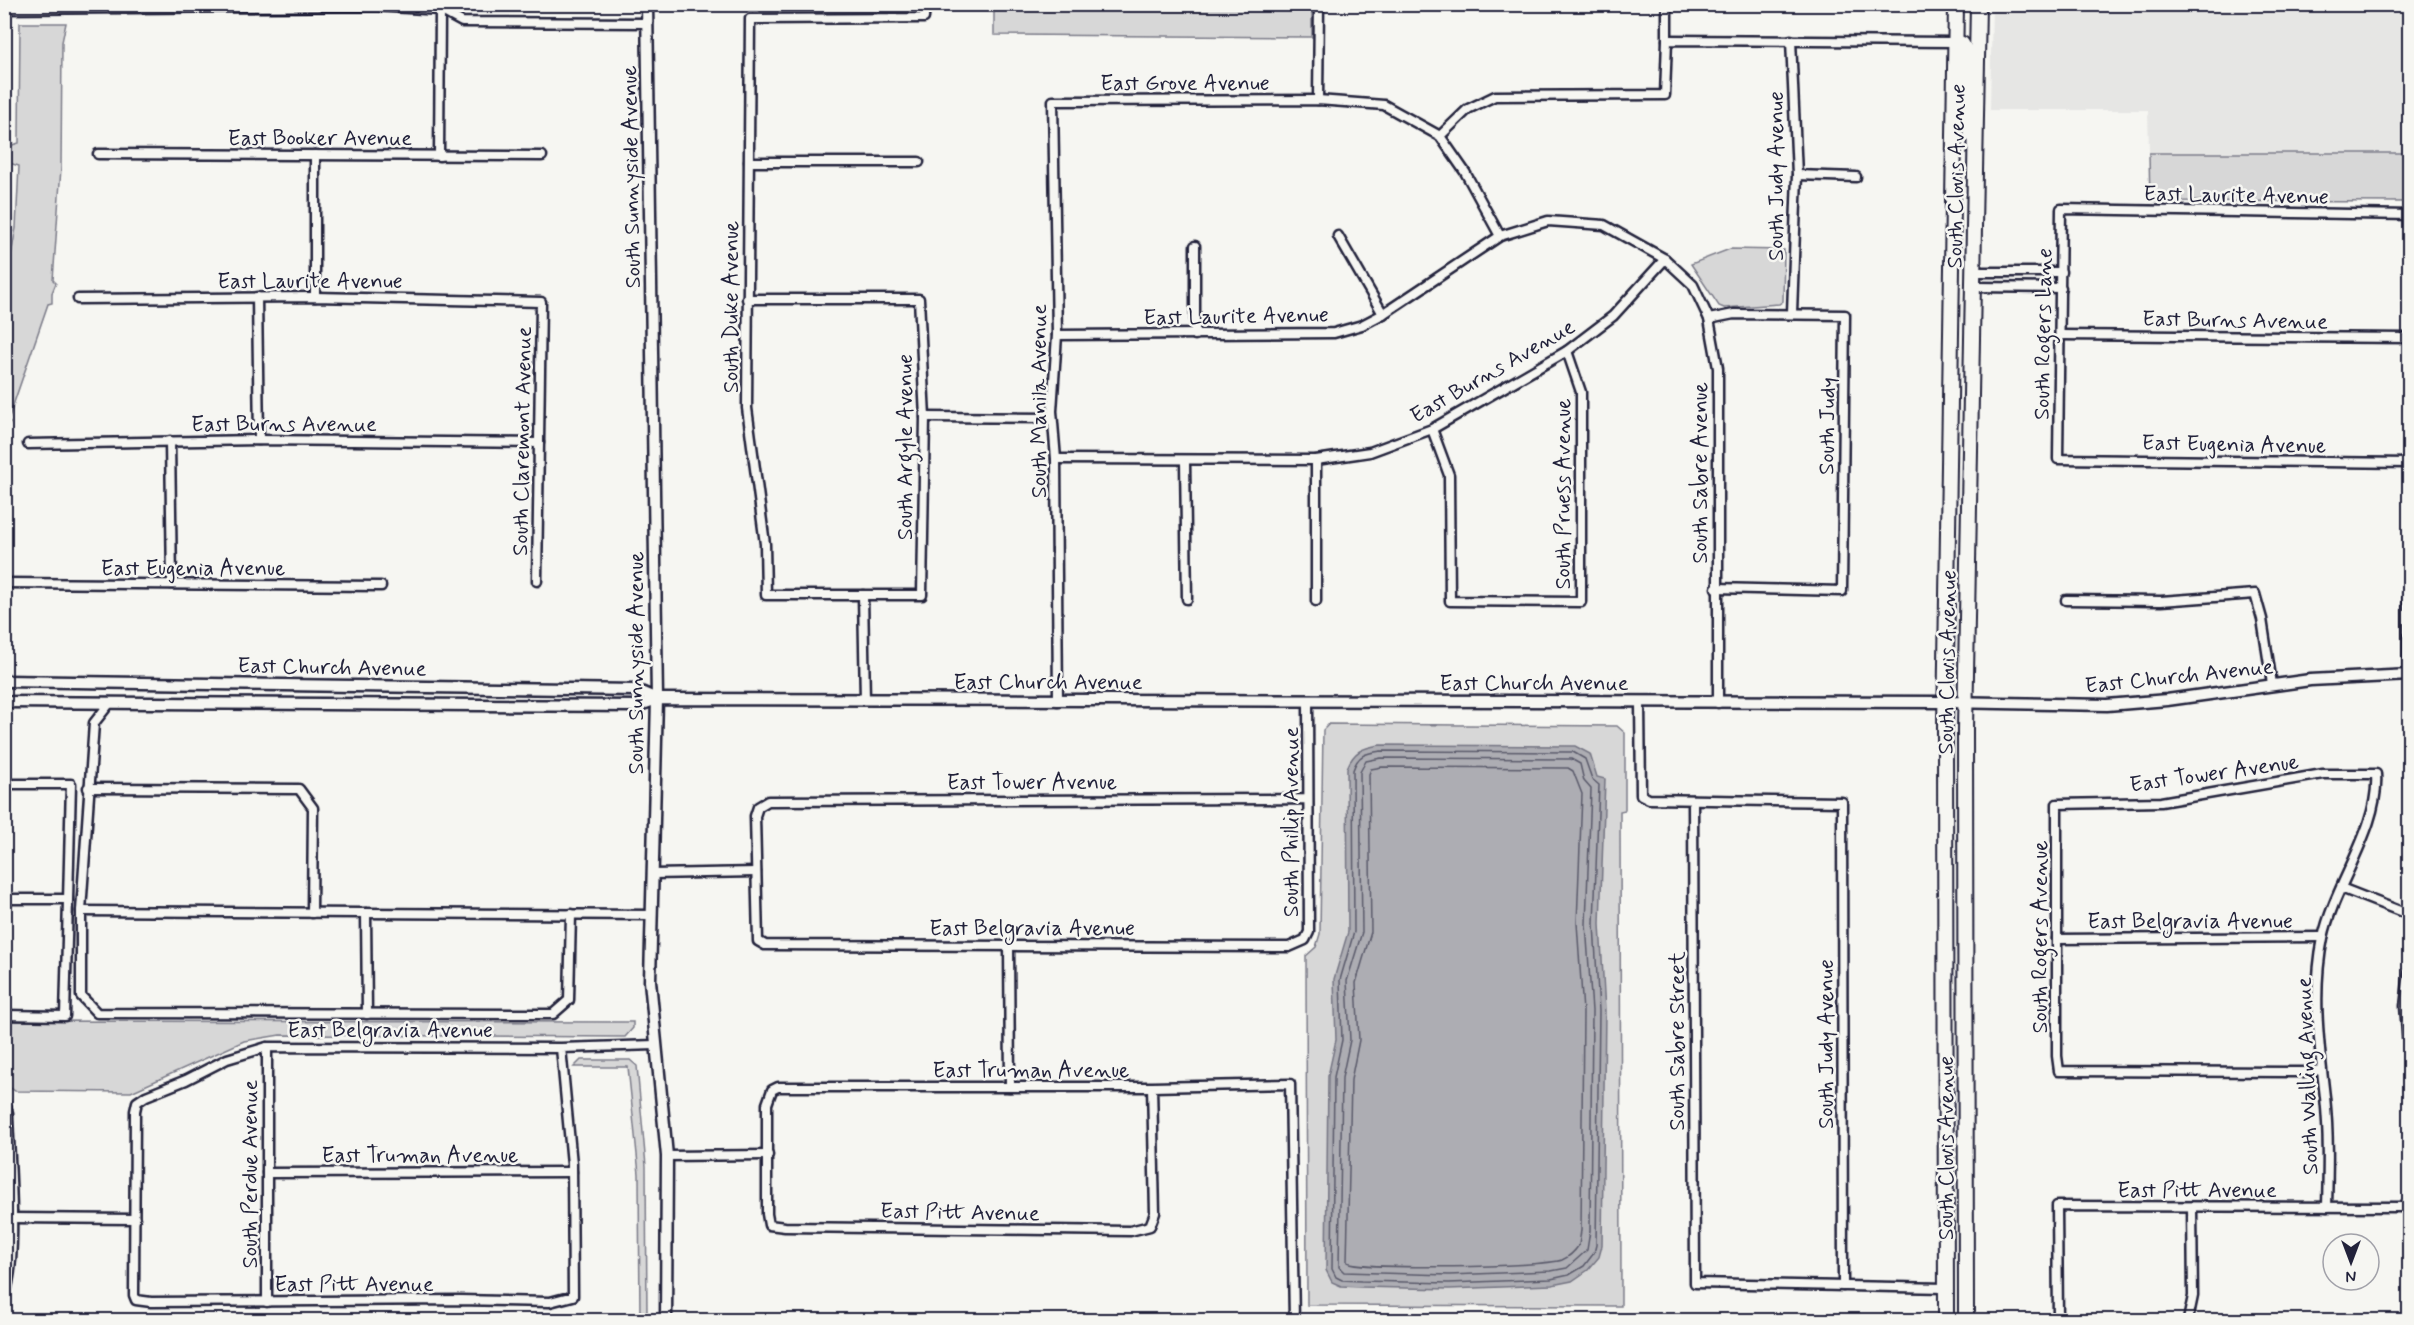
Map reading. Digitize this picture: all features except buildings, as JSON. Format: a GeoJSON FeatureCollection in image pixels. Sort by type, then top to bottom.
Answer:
{"type":"FeatureCollection","features":[{"type":"Feature","properties":{"kind":"main road","name":"South Clovis Avenue"},"geometry":{"type":"LineString","coordinates":[[1946,1320],[1945,702],[1956,4]]}},
{"type":"Feature","properties":{"kind":"main road","name":"South Clovis Avenue"},"geometry":{"type":"LineString","coordinates":[[1966,1320],[1966,702],[1975,287],[1978,4]]}},
{"type":"Feature","properties":{"kind":"main road"},"geometry":{"type":"LineString","coordinates":[[1955,42],[1962,44],[1967,54],[1968,124],[1977,142]]}},
{"type":"Feature","properties":{"kind":"main road"},"geometry":{"type":"LineString","coordinates":[[1946,1288],[1956,1295],[1957,1320]]}},
{"type":"Feature","properties":{"kind":"street"},"geometry":{"type":"LineString","coordinates":[[4,9],[374,5],[440,10],[458,4]]}},
{"type":"Feature","properties":{"kind":"street","name":"South Sunnyside Avenue"},"geometry":{"type":"LineString","coordinates":[[647,4],[657,699],[650,981],[667,1156],[666,1320]]}},
{"type":"Feature","properties":{"kind":"street","name":"South Duke Avenue"},"geometry":{"type":"LineString","coordinates":[[863,595],[766,595],[765,544],[747,408],[750,19],[924,18],[925,4]]}},
{"type":"Feature","properties":{"kind":"street"},"geometry":{"type":"LineString","coordinates":[[1319,4],[1318,100],[1384,105],[1440,136],[1466,172],[1500,236]]}},
{"type":"Feature","properties":{"kind":"street"},"geometry":{"type":"LineString","coordinates":[[1440,136],[1468,109],[1495,96],[1665,95],[1667,4]]}},
{"type":"Feature","properties":{"kind":"street"},"geometry":{"type":"LineString","coordinates":[[440,10],[462,22],[648,23]]}},
{"type":"Feature","properties":{"kind":"street"},"geometry":{"type":"LineString","coordinates":[[439,156],[440,10]]}},
{"type":"Feature","properties":{"kind":"street"},"geometry":{"type":"LineString","coordinates":[[1667,40],[1955,42]]}},
{"type":"Feature","properties":{"kind":"street","name":"South Judy Avenue"},"geometry":{"type":"LineString","coordinates":[[1791,40],[1797,175],[1792,312]]}},
{"type":"Feature","properties":{"kind":"street","name":"East Grove Avenue"},"geometry":{"type":"LineString","coordinates":[[1053,101],[1318,100]]}},
{"type":"Feature","properties":{"kind":"street","name":"South Manila Avenue"},"geometry":{"type":"LineString","coordinates":[[1053,101],[1057,335],[1052,418],[1056,459],[1058,701]]}},
{"type":"Feature","properties":{"kind":"street","name":"East Booker Avenue"},"geometry":{"type":"LineString","coordinates":[[98,154],[542,156]]}},
{"type":"Feature","properties":{"kind":"street"},"geometry":{"type":"LineString","coordinates":[[315,155],[315,297]]}},
{"type":"Feature","properties":{"kind":"street"},"geometry":{"type":"LineString","coordinates":[[749,162],[919,162]]}},
{"type":"Feature","properties":{"kind":"street"},"geometry":{"type":"LineString","coordinates":[[1797,175],[1856,177]]}},
{"type":"Feature","properties":{"kind":"street","name":"East Laurite Avenue"},"geometry":{"type":"LineString","coordinates":[[2061,209],[2409,215]]}},
{"type":"Feature","properties":{"kind":"street","name":"South Rogers Lane"},"geometry":{"type":"LineString","coordinates":[[2058,459],[2061,209]]}},
{"type":"Feature","properties":{"kind":"street","name":"East Laurite Avenue"},"geometry":{"type":"LineString","coordinates":[[1057,335],[1334,333],[1362,325],[1383,314],[1500,236],[1548,220],[1604,225],[1665,259]]}},
{"type":"Feature","properties":{"kind":"street"},"geometry":{"type":"LineString","coordinates":[[1338,236],[1383,314]]}},
{"type":"Feature","properties":{"kind":"street"},"geometry":{"type":"LineString","coordinates":[[1195,246],[1195,335]]}},
{"type":"Feature","properties":{"kind":"street","name":"South Sabre Avenue"},"geometry":{"type":"LineString","coordinates":[[1665,259],[1693,285],[1709,319],[1718,369],[1716,588],[1718,703]]}},
{"type":"Feature","properties":{"kind":"street","name":"East Burns Avenue"},"geometry":{"type":"LineString","coordinates":[[1056,459],[1185,462],[1316,460],[1370,452],[1432,429],[1567,351],[1613,316],[1665,259]]}},
{"type":"Feature","properties":{"kind":"street"},"geometry":{"type":"LineString","coordinates":[[1975,272],[2061,272]]}},
{"type":"Feature","properties":{"kind":"street"},"geometry":{"type":"LineString","coordinates":[[1975,287],[2061,288]]}},
{"type":"Feature","properties":{"kind":"street"},"geometry":{"type":"LineString","coordinates":[[257,297],[259,440]]}},
{"type":"Feature","properties":{"kind":"street","name":"East Laurite Avenue"},"geometry":{"type":"LineString","coordinates":[[78,299],[315,297],[541,302]]}},
{"type":"Feature","properties":{"kind":"street","name":"South Argyle Avenue"},"geometry":{"type":"LineString","coordinates":[[747,299],[920,299],[925,417],[922,595],[863,595]]}},
{"type":"Feature","properties":{"kind":"street","name":"South Claremont Avenue"},"geometry":{"type":"LineString","coordinates":[[537,581],[541,302]]}},
{"type":"Feature","properties":{"kind":"street"},"geometry":{"type":"LineString","coordinates":[[1709,319],[1734,314],[1792,312]]}},
{"type":"Feature","properties":{"kind":"street","name":"South Judy"},"geometry":{"type":"LineString","coordinates":[[1716,588],[1842,591],[1845,315],[1792,312]]}},
{"type":"Feature","properties":{"kind":"street","name":"East Burns Avenue"},"geometry":{"type":"LineString","coordinates":[[2060,335],[2409,338]]}},
{"type":"Feature","properties":{"kind":"street","name":"South Pruess Avenue"},"geometry":{"type":"LineString","coordinates":[[1432,429],[1449,475],[1450,601],[1581,602],[1581,392],[1567,351]]}},
{"type":"Feature","properties":{"kind":"street"},"geometry":{"type":"LineString","coordinates":[[925,417],[1052,418]]}},
{"type":"Feature","properties":{"kind":"street","name":"East Burns Avenue"},"geometry":{"type":"LineString","coordinates":[[28,444],[259,440],[539,443]]}},
{"type":"Feature","properties":{"kind":"street"},"geometry":{"type":"LineString","coordinates":[[170,441],[172,585]]}},
{"type":"Feature","properties":{"kind":"street","name":"East Eugenia Avenue"},"geometry":{"type":"LineString","coordinates":[[2058,459],[2409,463]]}},
{"type":"Feature","properties":{"kind":"street"},"geometry":{"type":"LineString","coordinates":[[1316,460],[1316,601]]}},
{"type":"Feature","properties":{"kind":"street"},"geometry":{"type":"LineString","coordinates":[[1185,462],[1186,600]]}},
{"type":"Feature","properties":{"kind":"street"},"geometry":{"type":"LineString","coordinates":[[2408,569],[2409,675]]}},
{"type":"Feature","properties":{"kind":"street","name":"East Eugenia Avenue"},"geometry":{"type":"LineString","coordinates":[[4,583],[381,586]]}},
{"type":"Feature","properties":{"kind":"street"},"geometry":{"type":"LineString","coordinates":[[2066,600],[2161,601],[2255,594],[2262,619],[2272,684]]}},
{"type":"Feature","properties":{"kind":"street"},"geometry":{"type":"LineString","coordinates":[[863,595],[865,700]]}},
{"type":"Feature","properties":{"kind":"street","name":"East Church Avenue"},"geometry":{"type":"LineString","coordinates":[[4,702],[637,705],[657,699],[1966,702],[2107,705],[2167,700],[2272,684],[2352,676],[2409,675]]}},
{"type":"Feature","properties":{"kind":"street","name":"East Church Avenue"},"geometry":{"type":"LineString","coordinates":[[4,681],[636,690],[657,699]]}},
{"type":"Feature","properties":{"kind":"street"},"geometry":{"type":"LineString","coordinates":[[109,682],[109,704],[94,723],[81,911],[81,996],[97,1013],[553,1014],[569,1000],[571,914]]}},
{"type":"Feature","properties":{"kind":"street","name":"South Phillip Avenue"},"geometry":{"type":"LineString","coordinates":[[1305,940],[1309,932],[1308,702]]}},
{"type":"Feature","properties":{"kind":"street"},"geometry":{"type":"LineString","coordinates":[[1640,702],[1641,795],[1649,799],[1693,800]]}},
{"type":"Feature","properties":{"kind":"street","name":"East Tower Avenue"},"geometry":{"type":"LineString","coordinates":[[2057,804],[2161,802],[2323,774],[2376,774]]}},
{"type":"Feature","properties":{"kind":"street","name":"South Walling Avenue"},"geometry":{"type":"LineString","coordinates":[[2327,1207],[2328,1138],[2317,1006],[2323,937],[2373,810],[2377,789],[2376,774]]}},
{"type":"Feature","properties":{"kind":"street"},"geometry":{"type":"LineString","coordinates":[[4,784],[71,784],[65,1016],[4,1015]]}},
{"type":"Feature","properties":{"kind":"street"},"geometry":{"type":"LineString","coordinates":[[88,788],[299,789],[313,808],[312,913]]}},
{"type":"Feature","properties":{"kind":"street","name":"East Tower Avenue"},"geometry":{"type":"LineString","coordinates":[[756,872],[755,816],[758,807],[768,801],[1308,799]]}},
{"type":"Feature","properties":{"kind":"street","name":"South Judy Avenue"},"geometry":{"type":"LineString","coordinates":[[1693,800],[1842,802],[1844,1286]]}},
{"type":"Feature","properties":{"kind":"street","name":"South Sabre Street"},"geometry":{"type":"LineString","coordinates":[[1693,800],[1695,1283],[1844,1286]]}},
{"type":"Feature","properties":{"kind":"street","name":"South Rogers Avenue"},"geometry":{"type":"LineString","coordinates":[[2057,804],[2057,1056],[2059,1071],[2303,1072],[2321,1070]]}},
{"type":"Feature","properties":{"kind":"street"},"geometry":{"type":"LineString","coordinates":[[653,874],[756,872]]}},
{"type":"Feature","properties":{"kind":"street","name":"East Belgravia Avenue"},"geometry":{"type":"LineString","coordinates":[[756,872],[758,941],[765,945],[1289,947],[1305,940]]}},
{"type":"Feature","properties":{"kind":"street"},"geometry":{"type":"LineString","coordinates":[[2341,888],[2409,915]]}},
{"type":"Feature","properties":{"kind":"street"},"geometry":{"type":"LineString","coordinates":[[4,899],[68,899]]}},
{"type":"Feature","properties":{"kind":"street"},"geometry":{"type":"LineString","coordinates":[[81,911],[652,915]]}},
{"type":"Feature","properties":{"kind":"street"},"geometry":{"type":"LineString","coordinates":[[366,913],[367,1014]]}},
{"type":"Feature","properties":{"kind":"street","name":"East Belgravia Avenue"},"geometry":{"type":"LineString","coordinates":[[2057,939],[2323,937]]}},
{"type":"Feature","properties":{"kind":"street"},"geometry":{"type":"LineString","coordinates":[[1010,945],[1010,1087]]}},
{"type":"Feature","properties":{"kind":"street"},"geometry":{"type":"LineString","coordinates":[[2409,964],[2405,1006],[2409,1073]]}},
{"type":"Feature","properties":{"kind":"street","name":"East Belgravia Avenue"},"geometry":{"type":"LineString","coordinates":[[135,1219],[137,1102],[227,1059],[267,1047],[561,1048],[655,1045]]}},
{"type":"Feature","properties":{"kind":"street","name":"South Perdue Avenue"},"geometry":{"type":"LineString","coordinates":[[267,1047],[267,1302]]}},
{"type":"Feature","properties":{"kind":"street"},"geometry":{"type":"LineString","coordinates":[[561,1048],[572,1172]]}},
{"type":"Feature","properties":{"kind":"street","name":"East Truman Avenue"},"geometry":{"type":"LineString","coordinates":[[768,1155],[767,1104],[772,1090],[789,1085],[1152,1087],[1290,1084],[1294,1320]]}},
{"type":"Feature","properties":{"kind":"street","name":"East Pitt Avenue"},"geometry":{"type":"LineString","coordinates":[[768,1155],[767,1214],[769,1225],[1130,1231],[1150,1226],[1155,1213],[1152,1087]]}},
{"type":"Feature","properties":{"kind":"street"},"geometry":{"type":"LineString","coordinates":[[5,1100],[11,1218],[10,1282],[5,1297]]}},
{"type":"Feature","properties":{"kind":"street"},"geometry":{"type":"LineString","coordinates":[[667,1156],[768,1155]]}},
{"type":"Feature","properties":{"kind":"street","name":"East Truman Avenue"},"geometry":{"type":"LineString","coordinates":[[267,1173],[572,1172]]}},
{"type":"Feature","properties":{"kind":"street","name":"East Pitt Avenue"},"geometry":{"type":"LineString","coordinates":[[135,1219],[134,1295],[136,1300],[151,1302],[460,1300],[550,1302],[573,1296],[572,1172]]}},
{"type":"Feature","properties":{"kind":"street","name":"East Pitt Avenue"},"geometry":{"type":"LineString","coordinates":[[2058,1320],[2057,1206],[2409,1207]]}},
{"type":"Feature","properties":{"kind":"street"},"geometry":{"type":"LineString","coordinates":[[2188,1320],[2193,1296],[2192,1208]]}},
{"type":"Feature","properties":{"kind":"street"},"geometry":{"type":"LineString","coordinates":[[11,1218],[135,1219]]}},
{"type":"Feature","properties":{"kind":"street"},"geometry":{"type":"LineString","coordinates":[[1844,1286],[1946,1288]]}},
{"type":"Feature","properties":{"kind":"shaded area"},"geometry":{"type":"Polygon","coordinates":[[[994,5],[1312,5],[1312,37],[994,35],[994,5]]]}},
{"type":"Feature","properties":{"kind":"shaded area"},"geometry":{"type":"Polygon","coordinates":[[[1992,5],[2404,5],[2405,153],[2149,153],[2148,110],[1990,110],[1992,5]]]}},
{"type":"Feature","properties":{"kind":"shaded area"},"geometry":{"type":"Polygon","coordinates":[[[20,23],[66,23],[62,42],[61,168],[53,280],[56,283],[52,293],[52,303],[48,304],[8,420],[10,423],[5,432],[5,288],[16,228],[19,166],[6,162],[6,147],[19,143],[20,23]]]}},
{"type":"Feature","properties":{"kind":"shaded area"},"geometry":{"type":"Polygon","coordinates":[[[2149,153],[2409,153],[2409,202],[2150,201],[2149,153]]]}},
{"type":"Feature","properties":{"kind":"shaded area"},"geometry":{"type":"Polygon","coordinates":[[[1730,249],[1784,250],[1783,301],[1779,304],[1724,308],[1719,306],[1691,264],[1730,249]]]}},
{"type":"Feature","properties":{"kind":"shaded area"},"geometry":{"type":"Polygon","coordinates":[[[1329,724],[1617,726],[1625,733],[1625,810],[1620,811],[1621,1306],[1307,1305],[1306,956],[1316,947],[1320,934],[1323,730],[1329,724]]]}},
{"type":"Feature","properties":{"kind":"shaded area"},"geometry":{"type":"Polygon","coordinates":[[[4,1021],[633,1022],[633,1028],[625,1037],[280,1035],[244,1041],[131,1092],[15,1091],[5,1084],[4,1021]]]}},
{"type":"Feature","properties":{"kind":"shaded area"},"geometry":{"type":"Polygon","coordinates":[[[581,1060],[630,1060],[637,1066],[646,1166],[647,1320],[640,1320],[639,1174],[628,1067],[574,1067],[581,1060]]]}},
{"type":"Feature","properties":{"kind":"water"},"geometry":{"type":"Polygon","coordinates":[[[1380,745],[1575,746],[1590,754],[1597,777],[1605,779],[1600,924],[1605,1011],[1602,1246],[1599,1257],[1588,1270],[1572,1281],[1552,1285],[1449,1289],[1360,1287],[1341,1286],[1332,1282],[1326,1270],[1328,1076],[1336,1040],[1334,979],[1348,932],[1347,768],[1359,751],[1380,745]]]}}]}
